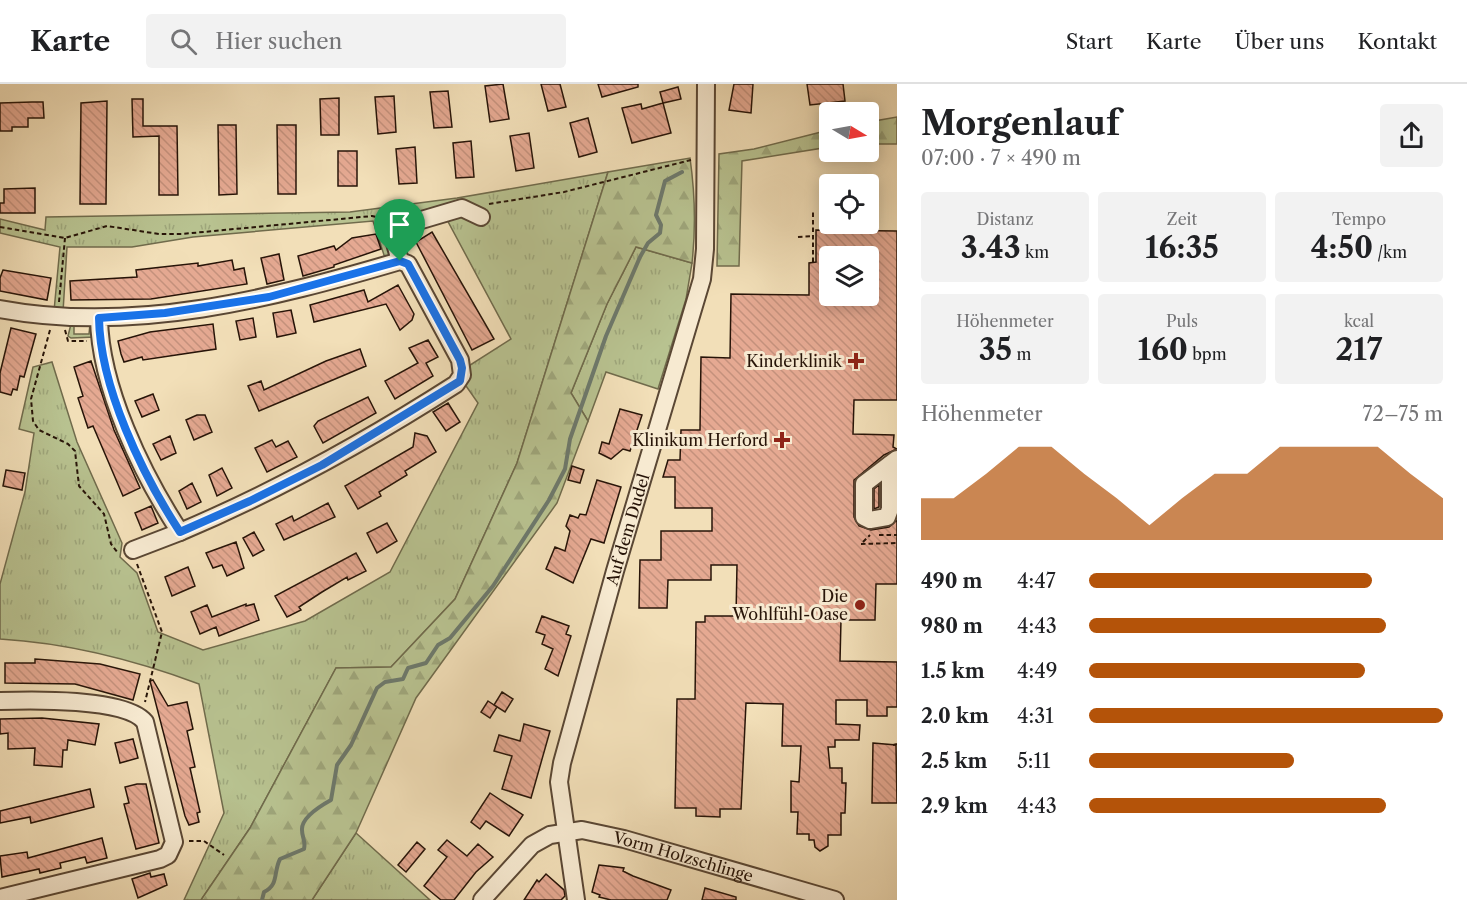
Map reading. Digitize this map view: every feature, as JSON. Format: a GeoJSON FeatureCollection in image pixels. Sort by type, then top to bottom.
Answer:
{"type":"FeatureCollection","features":[{"type":"Feature","properties":{"kind":"street","name":"Auf dem Dudel"},"geometry":{"type":"LineString","coordinates":[[576,900],[559,782],[615,571],[702,279],[706,84]]}},
{"type":"Feature","properties":{"kind":"street"},"geometry":{"type":"LineString","coordinates":[[400,261],[391,229],[462,208],[484,210]]}},
{"type":"Feature","properties":{"kind":"street"},"geometry":{"type":"LineString","coordinates":[[0,309],[61,318],[99,318],[176,311],[269,297],[400,261],[408,264],[460,360],[462,375],[456,384],[322,465],[250,501],[133,550]]}},
{"type":"Feature","properties":{"kind":"street"},"geometry":{"type":"LineString","coordinates":[[99,318],[100,341],[117,403],[131,438],[180,532]]}},
{"type":"Feature","properties":{"kind":"street"},"geometry":{"type":"LineString","coordinates":[[0,701],[75,702],[104,706],[141,717],[145,722],[174,842],[168,855],[159,859],[0,898]]}},
{"type":"Feature","properties":{"kind":"street","name":"Vorm Holzschlinge"},"geometry":{"type":"LineString","coordinates":[[565,831],[582,830],[624,839],[835,900]]}},
{"type":"Feature","properties":{"kind":"street"},"geometry":{"type":"LineString","coordinates":[[482,900],[532,845],[565,831]]}},
{"type":"Feature","properties":{"kind":"path"},"geometry":{"type":"LineString","coordinates":[[484,210],[564,192],[669,164],[706,158]]}},
{"type":"Feature","properties":{"kind":"path"},"geometry":{"type":"LineString","coordinates":[[813,211],[813,262]]}},
{"type":"Feature","properties":{"kind":"path"},"geometry":{"type":"LineString","coordinates":[[0,227],[65,238],[106,226],[159,234],[182,234],[378,216],[391,229]]}},
{"type":"Feature","properties":{"kind":"path"},"geometry":{"type":"LineString","coordinates":[[798,237],[813,236]]}},
{"type":"Feature","properties":{"kind":"path"},"geometry":{"type":"LineString","coordinates":[[65,238],[61,318],[68,341],[100,341]]}},
{"type":"Feature","properties":{"kind":"path"},"geometry":{"type":"LineString","coordinates":[[61,318],[45,345],[31,399],[33,421],[39,430],[68,444],[75,451],[79,486],[104,514],[111,544],[116,552],[133,550],[162,632],[141,717]]}},
{"type":"Feature","properties":{"kind":"path"},"geometry":{"type":"LineString","coordinates":[[897,535],[870,535],[862,543],[897,543]]}},
{"type":"Feature","properties":{"kind":"path"},"geometry":{"type":"LineString","coordinates":[[174,842],[204,841],[224,855]]}},
{"type":"Feature","properties":{"kind":"green space"},"geometry":{"type":"Polygon","coordinates":[[[897,117],[897,144],[879,144],[879,120],[897,117]]]}},
{"type":"Feature","properties":{"kind":"green space"},"geometry":{"type":"Polygon","coordinates":[[[819,133],[819,149],[742,161],[739,266],[717,266],[719,154],[754,149],[819,133]]]}},
{"type":"Feature","properties":{"kind":"green space"},"geometry":{"type":"Polygon","coordinates":[[[690,158],[694,210],[692,263],[636,247],[607,304],[571,393],[588,421],[557,503],[416,698],[356,833],[312,900],[201,900],[250,828],[336,668],[391,667],[455,599],[517,463],[608,172],[690,158]]]}},
{"type":"Feature","properties":{"kind":"green space"},"geometry":{"type":"Polygon","coordinates":[[[608,172],[517,463],[455,599],[391,667],[336,668],[250,828],[201,900],[184,900],[224,813],[199,684],[150,667],[101,654],[51,644],[0,639],[0,584],[25,492],[34,433],[19,429],[33,367],[52,362],[77,442],[122,543],[120,557],[137,573],[158,632],[203,650],[305,621],[390,572],[478,403],[464,383],[467,367],[511,339],[446,218],[401,232],[407,251],[385,258],[373,221],[193,237],[132,247],[67,247],[63,312],[54,311],[60,247],[0,233],[0,219],[45,230],[46,217],[350,212],[457,198],[608,172]]]}},
{"type":"Feature","properties":{"kind":"green space"},"geometry":{"type":"Polygon","coordinates":[[[636,247],[692,263],[686,299],[658,389],[606,372],[588,421],[571,393],[607,304],[636,247]]]}},
{"type":"Feature","properties":{"kind":"green space"},"geometry":{"type":"Polygon","coordinates":[[[71,324],[74,324],[74,334],[89,334],[90,324],[93,325],[95,337],[71,338],[68,336],[71,324]]]}},
{"type":"Feature","properties":{"kind":"green space"},"geometry":{"type":"Polygon","coordinates":[[[356,833],[430,900],[312,900],[356,833]]]}},
{"type":"Feature","properties":{"kind":"building"},"geometry":{"type":"Polygon","coordinates":[[[503,84],[509,119],[490,122],[485,86],[503,84]]]}},
{"type":"Feature","properties":{"kind":"building"},"geometry":{"type":"Polygon","coordinates":[[[541,84],[560,84],[566,107],[548,111],[541,84]]]}},
{"type":"Feature","properties":{"kind":"building"},"geometry":{"type":"Polygon","coordinates":[[[598,84],[638,84],[638,87],[602,97],[598,84]]]}},
{"type":"Feature","properties":{"kind":"building"},"geometry":{"type":"Polygon","coordinates":[[[734,84],[753,84],[751,113],[729,110],[734,84]]]}},
{"type":"Feature","properties":{"kind":"building"},"geometry":{"type":"Polygon","coordinates":[[[807,84],[843,84],[845,101],[819,102],[819,104],[810,105],[807,84]]]}},
{"type":"Feature","properties":{"kind":"building"},"geometry":{"type":"Polygon","coordinates":[[[678,87],[681,99],[663,103],[660,92],[678,87]]]}},
{"type":"Feature","properties":{"kind":"building"},"geometry":{"type":"Polygon","coordinates":[[[448,91],[452,127],[434,128],[430,92],[448,91]]]}},
{"type":"Feature","properties":{"kind":"building"},"geometry":{"type":"Polygon","coordinates":[[[394,96],[396,132],[378,134],[375,97],[394,96]]]}},
{"type":"Feature","properties":{"kind":"building"},"geometry":{"type":"Polygon","coordinates":[[[339,98],[339,135],[321,135],[320,99],[339,98]]]}},
{"type":"Feature","properties":{"kind":"building"},"geometry":{"type":"Polygon","coordinates":[[[132,99],[143,99],[143,126],[177,126],[178,195],[159,195],[159,136],[133,137],[132,99]]]}},
{"type":"Feature","properties":{"kind":"building"},"geometry":{"type":"Polygon","coordinates":[[[107,101],[106,204],[80,204],[81,103],[107,101]]]}},
{"type":"Feature","properties":{"kind":"building"},"geometry":{"type":"Polygon","coordinates":[[[43,102],[44,118],[28,118],[28,127],[12,127],[12,131],[0,131],[0,103],[43,102]]]}},
{"type":"Feature","properties":{"kind":"building"},"geometry":{"type":"Polygon","coordinates":[[[663,103],[671,133],[632,143],[622,108],[641,104],[642,109],[663,103]]]}},
{"type":"Feature","properties":{"kind":"building"},"geometry":{"type":"Polygon","coordinates":[[[588,118],[597,152],[579,157],[570,123],[588,118]]]}},
{"type":"Feature","properties":{"kind":"building"},"geometry":{"type":"Polygon","coordinates":[[[218,125],[236,125],[237,194],[219,195],[218,125]]]}},
{"type":"Feature","properties":{"kind":"building"},"geometry":{"type":"Polygon","coordinates":[[[277,125],[296,125],[296,194],[278,194],[277,125]]]}},
{"type":"Feature","properties":{"kind":"building"},"geometry":{"type":"Polygon","coordinates":[[[529,133],[534,168],[516,171],[510,136],[529,133]]]}},
{"type":"Feature","properties":{"kind":"building"},"geometry":{"type":"Polygon","coordinates":[[[471,141],[474,177],[456,178],[453,143],[471,141]]]}},
{"type":"Feature","properties":{"kind":"building"},"geometry":{"type":"Polygon","coordinates":[[[415,147],[417,183],[399,184],[396,149],[415,147]]]}},
{"type":"Feature","properties":{"kind":"building"},"geometry":{"type":"Polygon","coordinates":[[[338,151],[357,151],[357,186],[338,186],[338,151]]]}},
{"type":"Feature","properties":{"kind":"building"},"geometry":{"type":"Polygon","coordinates":[[[35,188],[35,213],[0,213],[0,203],[4,203],[4,189],[35,188]]]}},
{"type":"Feature","properties":{"kind":"building"},"geometry":{"type":"Polygon","coordinates":[[[816,230],[819,230],[819,234],[879,234],[879,231],[897,231],[897,400],[854,400],[853,434],[894,435],[893,447],[897,449],[884,455],[854,480],[854,517],[859,526],[871,530],[889,527],[897,520],[897,584],[876,584],[875,620],[841,620],[840,661],[897,662],[897,707],[887,707],[887,716],[867,716],[867,700],[836,700],[836,724],[860,725],[859,740],[835,740],[835,747],[828,747],[830,768],[842,768],[842,783],[846,783],[845,813],[841,813],[841,835],[828,835],[828,846],[820,851],[815,847],[814,840],[809,840],[809,834],[797,834],[798,812],[791,812],[791,781],[799,782],[801,746],[782,746],[783,704],[746,703],[741,809],[720,809],[720,817],[696,816],[696,808],[675,808],[677,699],[695,699],[696,622],[705,622],[705,616],[736,616],[737,565],[711,565],[711,580],[668,580],[667,608],[639,608],[640,560],[661,560],[661,531],[712,531],[712,508],[675,508],[675,477],[663,477],[668,460],[680,460],[681,430],[700,430],[701,357],[730,358],[731,294],[809,295],[809,263],[816,262],[816,230]]]}},
{"type":"Feature","properties":{"kind":"building"},"geometry":{"type":"Polygon","coordinates":[[[432,232],[494,339],[472,350],[416,242],[432,232]]]}},
{"type":"Feature","properties":{"kind":"building"},"geometry":{"type":"Polygon","coordinates":[[[376,234],[381,249],[303,276],[298,256],[334,246],[336,250],[352,238],[376,234]]]}},
{"type":"Feature","properties":{"kind":"building"},"geometry":{"type":"Polygon","coordinates":[[[279,254],[284,280],[267,284],[261,258],[279,254]]]}},
{"type":"Feature","properties":{"kind":"building"},"geometry":{"type":"Polygon","coordinates":[[[232,260],[234,270],[244,268],[247,284],[151,299],[71,300],[70,281],[137,277],[136,270],[198,263],[198,266],[232,260]]]}},
{"type":"Feature","properties":{"kind":"building"},"geometry":{"type":"Polygon","coordinates":[[[3,270],[51,278],[47,300],[0,291],[0,278],[3,270]]]}},
{"type":"Feature","properties":{"kind":"building"},"geometry":{"type":"Polygon","coordinates":[[[398,285],[414,314],[412,320],[400,330],[386,304],[314,322],[310,305],[364,290],[368,302],[398,285]]]}},
{"type":"Feature","properties":{"kind":"building"},"geometry":{"type":"Polygon","coordinates":[[[291,310],[296,333],[277,337],[273,313],[291,310]]]}},
{"type":"Feature","properties":{"kind":"building"},"geometry":{"type":"Polygon","coordinates":[[[253,318],[256,337],[240,340],[236,321],[253,318]]]}},
{"type":"Feature","properties":{"kind":"building"},"geometry":{"type":"Polygon","coordinates":[[[213,324],[216,349],[143,360],[142,357],[124,362],[118,341],[150,332],[213,324]]]}},
{"type":"Feature","properties":{"kind":"building"},"geometry":{"type":"Polygon","coordinates":[[[11,328],[36,334],[24,377],[20,376],[17,390],[13,389],[11,395],[0,392],[0,373],[11,328]]]}},
{"type":"Feature","properties":{"kind":"building"},"geometry":{"type":"Polygon","coordinates":[[[428,340],[438,357],[426,363],[433,376],[395,399],[385,381],[418,363],[409,348],[428,340]]]}},
{"type":"Feature","properties":{"kind":"building"},"geometry":{"type":"Polygon","coordinates":[[[360,349],[366,366],[259,411],[248,386],[261,381],[264,390],[326,361],[360,349]]]}},
{"type":"Feature","properties":{"kind":"building"},"geometry":{"type":"Polygon","coordinates":[[[91,361],[114,430],[140,488],[123,496],[93,426],[88,428],[78,398],[83,396],[74,367],[91,361]]]}},
{"type":"Feature","properties":{"kind":"building"},"geometry":{"type":"Polygon","coordinates":[[[153,394],[159,410],[142,417],[135,401],[153,394]]]}},
{"type":"Feature","properties":{"kind":"building"},"geometry":{"type":"Polygon","coordinates":[[[368,397],[376,413],[323,443],[314,426],[318,421],[368,397]]]}},
{"type":"Feature","properties":{"kind":"building"},"geometry":{"type":"Polygon","coordinates":[[[448,403],[460,422],[446,431],[433,412],[448,403]]]}},
{"type":"Feature","properties":{"kind":"building"},"geometry":{"type":"Polygon","coordinates":[[[620,409],[642,415],[630,451],[623,449],[611,459],[599,453],[602,442],[609,444],[620,409]]]}},
{"type":"Feature","properties":{"kind":"building"},"geometry":{"type":"Polygon","coordinates":[[[197,415],[205,415],[212,432],[194,440],[186,420],[197,415]]]}},
{"type":"Feature","properties":{"kind":"building"},"geometry":{"type":"Polygon","coordinates":[[[415,433],[427,436],[436,452],[405,471],[407,475],[379,492],[381,496],[358,509],[345,486],[413,447],[415,433]]]}},
{"type":"Feature","properties":{"kind":"building"},"geometry":{"type":"Polygon","coordinates":[[[170,436],[176,453],[161,460],[153,444],[170,436]]]}},
{"type":"Feature","properties":{"kind":"building"},"geometry":{"type":"Polygon","coordinates":[[[272,440],[276,447],[288,441],[297,457],[267,472],[255,448],[272,440]]]}},
{"type":"Feature","properties":{"kind":"building"},"geometry":{"type":"Polygon","coordinates":[[[572,466],[584,470],[580,483],[568,480],[572,466]]]}},
{"type":"Feature","properties":{"kind":"building"},"geometry":{"type":"Polygon","coordinates":[[[222,468],[232,488],[217,496],[209,475],[222,468]]]}},
{"type":"Feature","properties":{"kind":"building"},"geometry":{"type":"Polygon","coordinates":[[[6,470],[25,473],[22,490],[3,486],[6,470]]]}},
{"type":"Feature","properties":{"kind":"building"},"geometry":{"type":"Polygon","coordinates":[[[597,480],[621,487],[604,543],[591,539],[573,583],[546,569],[555,547],[565,551],[570,531],[566,526],[570,515],[578,518],[580,514],[586,515],[597,480]]]}},
{"type":"Feature","properties":{"kind":"building"},"geometry":{"type":"Polygon","coordinates":[[[192,483],[201,502],[187,509],[179,491],[192,483]]]}},
{"type":"Feature","properties":{"kind":"building"},"geometry":{"type":"Polygon","coordinates":[[[879,485],[879,507],[874,509],[874,489],[879,485]]]}},
{"type":"Feature","properties":{"kind":"building"},"geometry":{"type":"Polygon","coordinates":[[[328,503],[335,517],[284,540],[276,524],[292,516],[294,521],[328,503]]]}},
{"type":"Feature","properties":{"kind":"building"},"geometry":{"type":"Polygon","coordinates":[[[151,506],[158,523],[142,530],[135,513],[151,506]]]}},
{"type":"Feature","properties":{"kind":"building"},"geometry":{"type":"Polygon","coordinates":[[[387,523],[397,541],[377,553],[367,533],[387,523]]]}},
{"type":"Feature","properties":{"kind":"building"},"geometry":{"type":"Polygon","coordinates":[[[254,532],[264,550],[253,556],[243,538],[254,532]]]}},
{"type":"Feature","properties":{"kind":"building"},"geometry":{"type":"Polygon","coordinates":[[[236,542],[244,568],[227,576],[222,565],[213,568],[206,553],[236,542]]]}},
{"type":"Feature","properties":{"kind":"building"},"geometry":{"type":"Polygon","coordinates":[[[356,553],[366,571],[348,580],[347,577],[299,607],[301,610],[287,617],[275,596],[356,553]]]}},
{"type":"Feature","properties":{"kind":"building"},"geometry":{"type":"Polygon","coordinates":[[[188,567],[195,586],[172,596],[165,577],[188,567]]]}},
{"type":"Feature","properties":{"kind":"building"},"geometry":{"type":"Polygon","coordinates":[[[246,604],[246,606],[254,604],[259,620],[219,636],[216,627],[200,634],[191,612],[207,605],[212,617],[246,604]]]}},
{"type":"Feature","properties":{"kind":"building"},"geometry":{"type":"Polygon","coordinates":[[[542,616],[569,626],[566,634],[571,636],[558,676],[545,669],[553,649],[542,644],[545,635],[536,632],[542,616]]]}},
{"type":"Feature","properties":{"kind":"building"},"geometry":{"type":"Polygon","coordinates":[[[35,659],[100,664],[140,674],[133,700],[75,684],[5,683],[5,663],[35,663],[35,659]]]}},
{"type":"Feature","properties":{"kind":"building"},"geometry":{"type":"Polygon","coordinates":[[[153,680],[168,706],[187,702],[193,729],[187,731],[195,767],[190,768],[200,812],[197,813],[199,822],[189,825],[150,681],[153,680]]]}},
{"type":"Feature","properties":{"kind":"building"},"geometry":{"type":"Polygon","coordinates":[[[502,692],[513,699],[505,712],[494,705],[502,692]]]}},
{"type":"Feature","properties":{"kind":"building"},"geometry":{"type":"Polygon","coordinates":[[[488,701],[497,707],[490,718],[481,712],[488,701]]]}},
{"type":"Feature","properties":{"kind":"building"},"geometry":{"type":"Polygon","coordinates":[[[42,718],[99,724],[95,745],[68,740],[67,750],[63,750],[62,767],[34,765],[35,748],[8,749],[8,733],[0,734],[0,719],[42,718]]]}},
{"type":"Feature","properties":{"kind":"building"},"geometry":{"type":"Polygon","coordinates":[[[524,724],[550,731],[531,798],[502,789],[512,756],[494,751],[499,735],[520,741],[524,724]]]}},
{"type":"Feature","properties":{"kind":"building"},"geometry":{"type":"Polygon","coordinates":[[[133,739],[138,758],[120,763],[115,743],[133,739]]]}},
{"type":"Feature","properties":{"kind":"building"},"geometry":{"type":"Polygon","coordinates":[[[873,743],[896,745],[897,803],[872,803],[873,743]]]}},
{"type":"Feature","properties":{"kind":"building"},"geometry":{"type":"Polygon","coordinates":[[[146,784],[159,843],[136,849],[124,804],[129,803],[125,787],[146,784]]]}},
{"type":"Feature","properties":{"kind":"building"},"geometry":{"type":"Polygon","coordinates":[[[90,789],[94,807],[31,823],[30,817],[0,823],[0,811],[90,789]]]}},
{"type":"Feature","properties":{"kind":"building"},"geometry":{"type":"Polygon","coordinates":[[[490,793],[523,815],[509,836],[486,821],[480,829],[471,822],[490,793]]]}},
{"type":"Feature","properties":{"kind":"building"},"geometry":{"type":"Polygon","coordinates":[[[102,838],[107,858],[87,863],[85,857],[60,863],[61,868],[40,873],[39,869],[2,877],[0,856],[27,852],[28,858],[102,838]]]}},
{"type":"Feature","properties":{"kind":"building"},"geometry":{"type":"Polygon","coordinates":[[[447,840],[467,856],[478,844],[493,857],[476,872],[454,900],[441,900],[424,886],[447,857],[438,850],[447,840]]]}},
{"type":"Feature","properties":{"kind":"building"},"geometry":{"type":"Polygon","coordinates":[[[417,842],[425,849],[406,872],[398,865],[417,842]]]}},
{"type":"Feature","properties":{"kind":"building"},"geometry":{"type":"Polygon","coordinates":[[[599,865],[624,868],[623,871],[633,876],[671,890],[667,900],[611,900],[599,897],[600,895],[592,892],[599,865]]]}},
{"type":"Feature","properties":{"kind":"building"},"geometry":{"type":"Polygon","coordinates":[[[150,873],[151,877],[164,874],[167,885],[138,898],[132,879],[150,873]]]}},
{"type":"Feature","properties":{"kind":"building"},"geometry":{"type":"Polygon","coordinates":[[[546,874],[564,890],[565,896],[561,900],[524,900],[537,880],[539,882],[546,874]]]}},
{"type":"Feature","properties":{"kind":"building"},"geometry":{"type":"Polygon","coordinates":[[[705,888],[736,897],[736,900],[702,900],[705,888]]]}},
{"type":"Feature","properties":{"kind":"waterway"},"geometry":{"type":"LineString","coordinates":[[262,900],[264,892],[274,882],[280,859],[304,849],[302,830],[305,821],[313,812],[331,800],[337,765],[351,745],[377,688],[385,682],[403,679],[408,668],[426,663],[438,645],[450,638],[493,586],[549,500],[565,469],[570,439],[606,336],[640,257],[648,243],[660,233],[661,225],[656,215],[665,181],[682,172]]}},
{"type":"Feature","properties":{"kind":"place","name":"Kinderklinik"},"geometry":{"type":"Point","coordinates":[856,361]}},
{"type":"Feature","properties":{"kind":"place","name":"Klinikum Herford"},"geometry":{"type":"Point","coordinates":[782,440]}},
{"type":"Feature","properties":{"kind":"place","name":"Die Wohlfühl-Oase"},"geometry":{"type":"Point","coordinates":[860,605]}},
{"type":"Feature","properties":{"kind":"route"},"geometry":{"type":"LineString","coordinates":[[400,261],[408,264],[460,360],[462,368],[460,381],[397,422],[322,465],[250,501],[180,532],[152,484],[117,403],[102,353],[99,318],[165,313],[269,297],[316,286],[400,261]]}}]}
